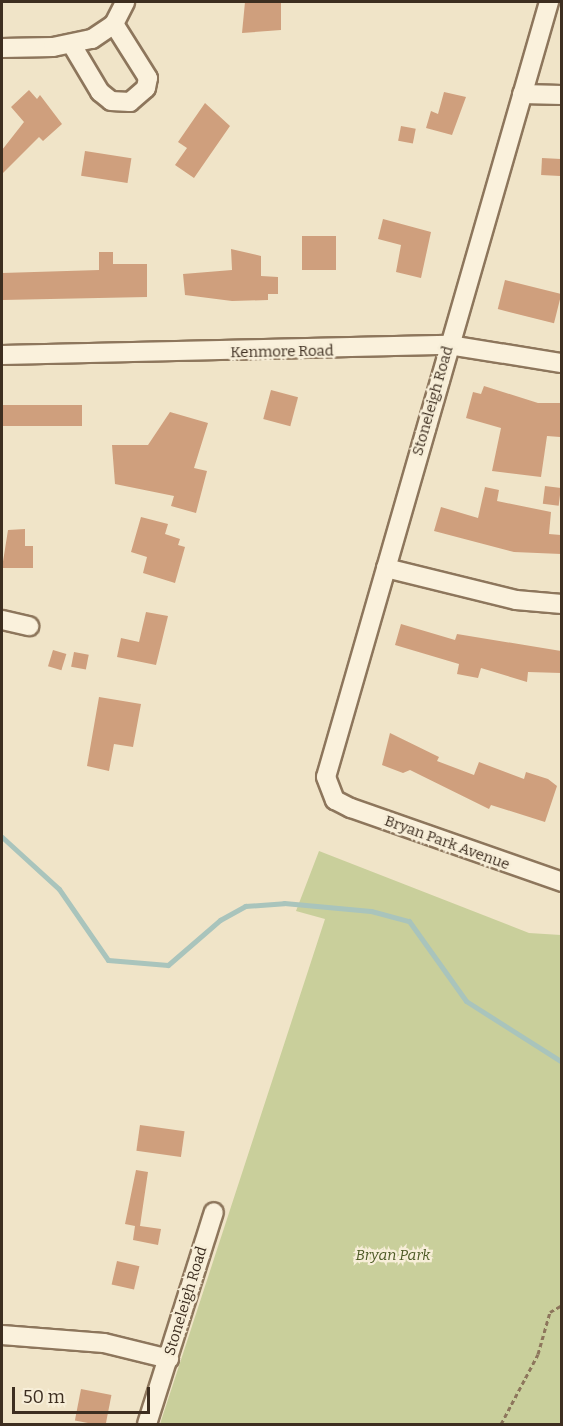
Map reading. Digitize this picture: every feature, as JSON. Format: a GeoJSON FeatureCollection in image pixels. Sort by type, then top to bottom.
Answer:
{"type":"FeatureCollection","features":[{"type":"Feature","properties":{"kind":"street"},"geometry":{"type":"LineString","coordinates":[[2,48],[72,45],[114,24],[124,2]]}},
{"type":"Feature","properties":{"kind":"street","name":"Stoneleigh Road"},"geometry":{"type":"LineString","coordinates":[[335,800],[326,777],[333,749],[549,2]]}},
{"type":"Feature","properties":{"kind":"street"},"geometry":{"type":"LineString","coordinates":[[72,45],[100,92],[111,101],[130,102],[146,88],[148,78],[114,24]]}},
{"type":"Feature","properties":{"kind":"street"},"geometry":{"type":"LineString","coordinates":[[522,94],[561,95]]}},
{"type":"Feature","properties":{"kind":"street","name":"Kenmore Road"},"geometry":{"type":"LineString","coordinates":[[2,355],[449,345],[561,363]]}},
{"type":"Feature","properties":{"kind":"street"},"geometry":{"type":"LineString","coordinates":[[386,568],[504,597],[561,604]]}},
{"type":"Feature","properties":{"kind":"street"},"geometry":{"type":"LineString","coordinates":[[2,620],[29,626]]}},
{"type":"Feature","properties":{"kind":"street","name":"Bryan Park Avenue"},"geometry":{"type":"LineString","coordinates":[[335,800],[561,882]]}},
{"type":"Feature","properties":{"kind":"street","name":"Stoneleigh Road"},"geometry":{"type":"LineString","coordinates":[[147,1425],[214,1212]]}},
{"type":"Feature","properties":{"kind":"street"},"geometry":{"type":"LineString","coordinates":[[2,1335],[104,1342],[169,1359]]}},
{"type":"Feature","properties":{"kind":"path"},"geometry":{"type":"LineString","coordinates":[[501,1425],[538,1353],[550,1312],[561,1305]]}},
{"type":"Feature","properties":{"kind":"green space","name":"Bryan Park"},"geometry":{"type":"Polygon","coordinates":[[[319,851],[529,933],[561,935],[561,1424],[160,1424],[325,919],[296,911],[319,851]]]}},
{"type":"Feature","properties":{"kind":"building"},"geometry":{"type":"Polygon","coordinates":[[[245,2],[281,2],[281,30],[242,33],[245,2]]]}},
{"type":"Feature","properties":{"kind":"building"},"geometry":{"type":"Polygon","coordinates":[[[29,90],[37,99],[40,95],[62,124],[43,141],[39,137],[2,174],[2,150],[24,122],[11,107],[29,90]]]}},
{"type":"Feature","properties":{"kind":"building"},"geometry":{"type":"Polygon","coordinates":[[[444,92],[466,97],[452,135],[426,128],[431,111],[438,114],[444,92]]]}},
{"type":"Feature","properties":{"kind":"building"},"geometry":{"type":"Polygon","coordinates":[[[205,103],[230,126],[194,178],[175,165],[187,148],[178,142],[205,103]]]}},
{"type":"Feature","properties":{"kind":"building"},"geometry":{"type":"Polygon","coordinates":[[[401,126],[416,129],[413,144],[398,141],[401,126]]]}},
{"type":"Feature","properties":{"kind":"building"},"geometry":{"type":"Polygon","coordinates":[[[85,151],[131,158],[128,183],[81,176],[85,151]]]}},
{"type":"Feature","properties":{"kind":"building"},"geometry":{"type":"Polygon","coordinates":[[[542,158],[561,159],[560,176],[541,175],[542,158]]]}},
{"type":"Feature","properties":{"kind":"building"},"geometry":{"type":"Polygon","coordinates":[[[383,219],[431,232],[421,278],[396,272],[401,245],[378,239],[383,219]]]}},
{"type":"Feature","properties":{"kind":"building"},"geometry":{"type":"Polygon","coordinates":[[[302,236],[336,236],[336,270],[302,270],[302,236]]]}},
{"type":"Feature","properties":{"kind":"building"},"geometry":{"type":"Polygon","coordinates":[[[231,249],[261,256],[261,276],[278,277],[278,294],[268,294],[268,300],[232,301],[185,295],[183,274],[232,270],[231,249]]]}},
{"type":"Feature","properties":{"kind":"building"},"geometry":{"type":"Polygon","coordinates":[[[99,252],[113,252],[113,264],[147,264],[147,297],[2,300],[2,273],[99,270],[99,252]]]}},
{"type":"Feature","properties":{"kind":"building"},"geometry":{"type":"Polygon","coordinates":[[[505,280],[561,294],[554,323],[498,309],[505,280]]]}},
{"type":"Feature","properties":{"kind":"building"},"geometry":{"type":"Polygon","coordinates":[[[484,386],[538,403],[561,403],[560,437],[547,436],[541,477],[492,471],[501,428],[466,418],[473,392],[481,394],[484,386]]]}},
{"type":"Feature","properties":{"kind":"building"},"geometry":{"type":"Polygon","coordinates":[[[271,390],[298,397],[290,426],[263,419],[271,390]]]}},
{"type":"Feature","properties":{"kind":"building"},"geometry":{"type":"Polygon","coordinates":[[[2,405],[82,405],[82,426],[2,426],[2,405]]]}},
{"type":"Feature","properties":{"kind":"building"},"geometry":{"type":"Polygon","coordinates":[[[170,412],[208,423],[194,468],[207,471],[196,513],[171,506],[174,496],[115,484],[112,445],[148,445],[170,412]]]}},
{"type":"Feature","properties":{"kind":"building"},"geometry":{"type":"Polygon","coordinates":[[[545,486],[561,488],[559,506],[543,504],[545,486]]]}},
{"type":"Feature","properties":{"kind":"building"},"geometry":{"type":"Polygon","coordinates":[[[485,487],[499,490],[497,501],[551,512],[549,534],[561,535],[561,554],[514,552],[434,531],[441,507],[478,518],[485,487]]]}},
{"type":"Feature","properties":{"kind":"building"},"geometry":{"type":"Polygon","coordinates":[[[141,517],[168,524],[165,534],[180,539],[178,545],[185,547],[175,583],[143,573],[147,557],[131,552],[141,517]]]}},
{"type":"Feature","properties":{"kind":"building"},"geometry":{"type":"Polygon","coordinates":[[[25,529],[25,546],[33,546],[33,568],[2,568],[8,530],[25,529]]]}},
{"type":"Feature","properties":{"kind":"building"},"geometry":{"type":"Polygon","coordinates":[[[146,612],[168,616],[156,665],[117,657],[121,638],[139,642],[146,612]]]}},
{"type":"Feature","properties":{"kind":"building"},"geometry":{"type":"Polygon","coordinates":[[[401,624],[455,640],[457,634],[561,651],[561,673],[528,672],[527,682],[481,668],[478,678],[457,674],[459,664],[395,645],[401,624]]]}},
{"type":"Feature","properties":{"kind":"building"},"geometry":{"type":"Polygon","coordinates":[[[53,650],[66,654],[61,670],[48,666],[53,650]]]}},
{"type":"Feature","properties":{"kind":"building"},"geometry":{"type":"Polygon","coordinates":[[[74,652],[89,655],[86,670],[71,667],[74,652]]]}},
{"type":"Feature","properties":{"kind":"building"},"geometry":{"type":"Polygon","coordinates":[[[99,697],[141,704],[133,747],[114,744],[109,771],[87,766],[99,697]]]}},
{"type":"Feature","properties":{"kind":"building"},"geometry":{"type":"Polygon","coordinates":[[[390,733],[439,757],[437,761],[474,775],[479,762],[524,779],[526,772],[548,779],[557,786],[545,822],[491,805],[489,809],[410,770],[403,773],[382,765],[390,733]]]}},
{"type":"Feature","properties":{"kind":"building"},"geometry":{"type":"Polygon","coordinates":[[[140,1125],[185,1131],[181,1157],[136,1151],[140,1125]]]}},
{"type":"Feature","properties":{"kind":"building"},"geometry":{"type":"Polygon","coordinates":[[[136,1170],[148,1172],[140,1226],[161,1229],[158,1245],[133,1240],[135,1226],[125,1224],[136,1170]]]}},
{"type":"Feature","properties":{"kind":"building"},"geometry":{"type":"Polygon","coordinates":[[[117,1261],[139,1266],[134,1290],[112,1284],[117,1261]]]}},
{"type":"Feature","properties":{"kind":"building"},"geometry":{"type":"Polygon","coordinates":[[[81,1389],[111,1395],[106,1424],[75,1420],[81,1389]]]}},
{"type":"Feature","properties":{"kind":"waterway"},"geometry":{"type":"LineString","coordinates":[[2,837],[59,889],[108,960],[168,965],[220,920],[245,906],[284,903],[371,911],[409,921],[466,1001],[562,1062]]}}]}
